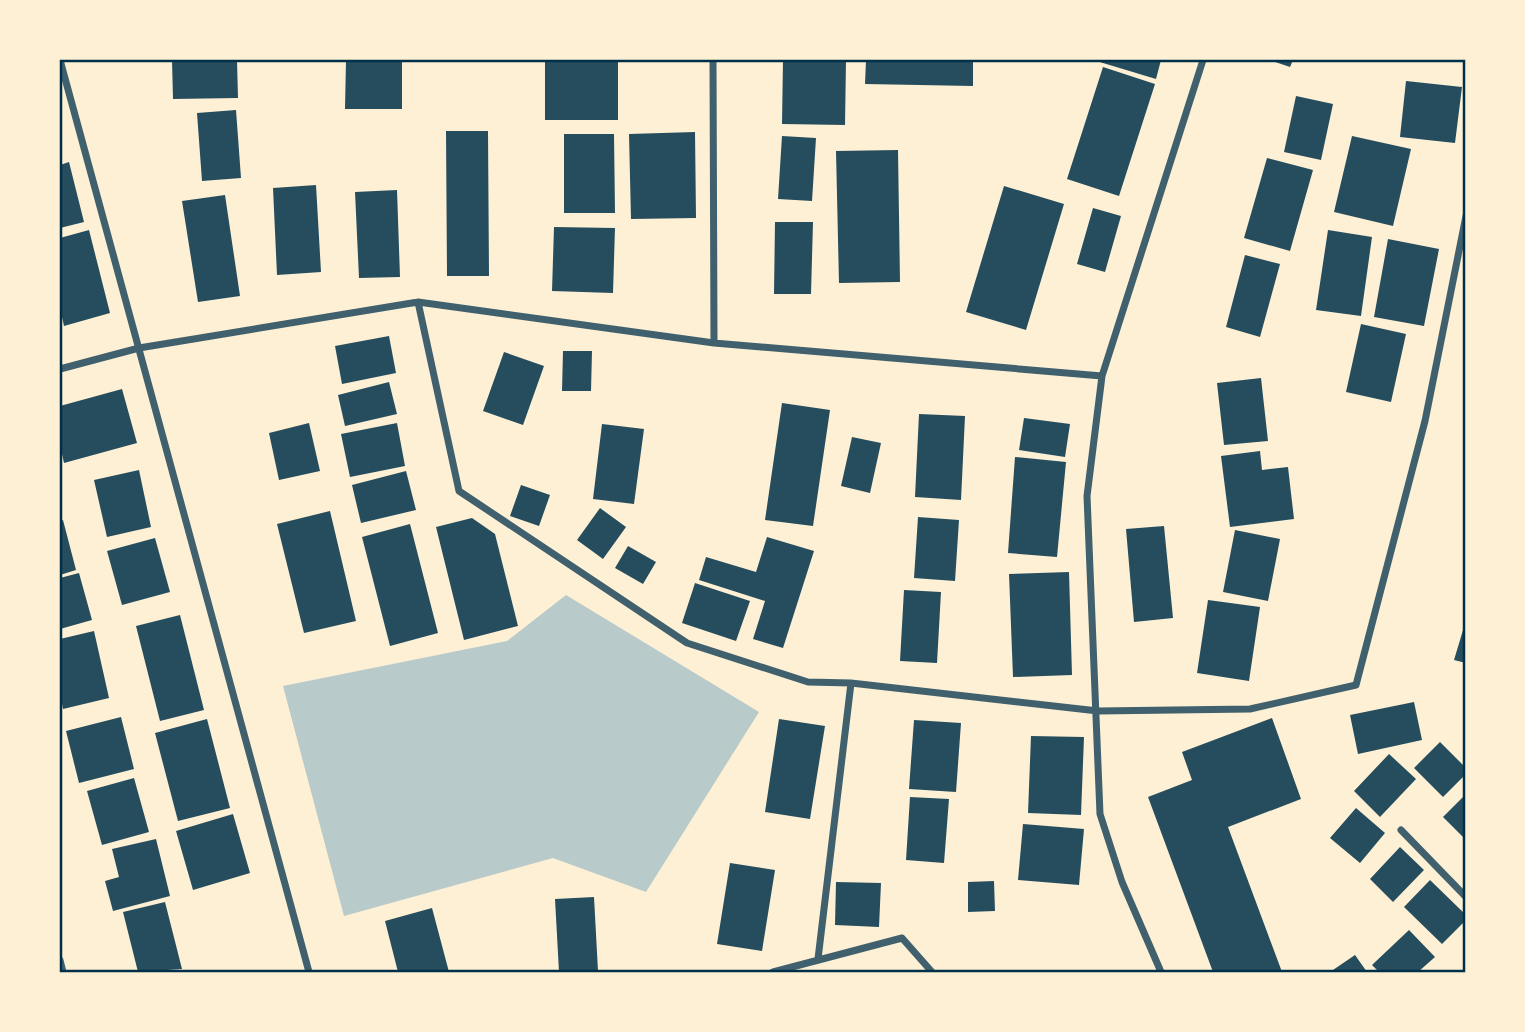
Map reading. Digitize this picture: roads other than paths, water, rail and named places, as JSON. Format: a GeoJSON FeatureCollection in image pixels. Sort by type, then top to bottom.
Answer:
{"type":"FeatureCollection","features":[{"type":"Feature","properties":{"kind":"street"},"geometry":{"type":"LineString","coordinates":[[60,60],[309,972]]}},
{"type":"Feature","properties":{"kind":"street"},"geometry":{"type":"LineString","coordinates":[[713,60],[715,343]]}},
{"type":"Feature","properties":{"kind":"street"},"geometry":{"type":"LineString","coordinates":[[1161,972],[1122,882],[1100,814],[1098,711],[1087,496],[1102,376],[1203,60]]}},
{"type":"Feature","properties":{"kind":"street"},"geometry":{"type":"LineString","coordinates":[[418,302],[459,491],[687,643],[808,682],[850,683],[1098,711],[1250,709],[1356,685],[1425,421],[1465,216]]}},
{"type":"Feature","properties":{"kind":"street"},"geometry":{"type":"LineString","coordinates":[[60,369],[139,348],[418,302],[715,343],[1102,376]]}},
{"type":"Feature","properties":{"kind":"street"},"geometry":{"type":"LineString","coordinates":[[818,959],[850,683]]}},
{"type":"Feature","properties":{"kind":"street"},"geometry":{"type":"LineString","coordinates":[[1401,830],[1465,897]]}},
{"type":"Feature","properties":{"kind":"street"},"geometry":{"type":"LineString","coordinates":[[773,972],[902,938],[932,972]]}},
{"type":"Feature","properties":{"kind":"street"},"geometry":{"type":"LineString","coordinates":[[60,960],[63,972]]}}]}
